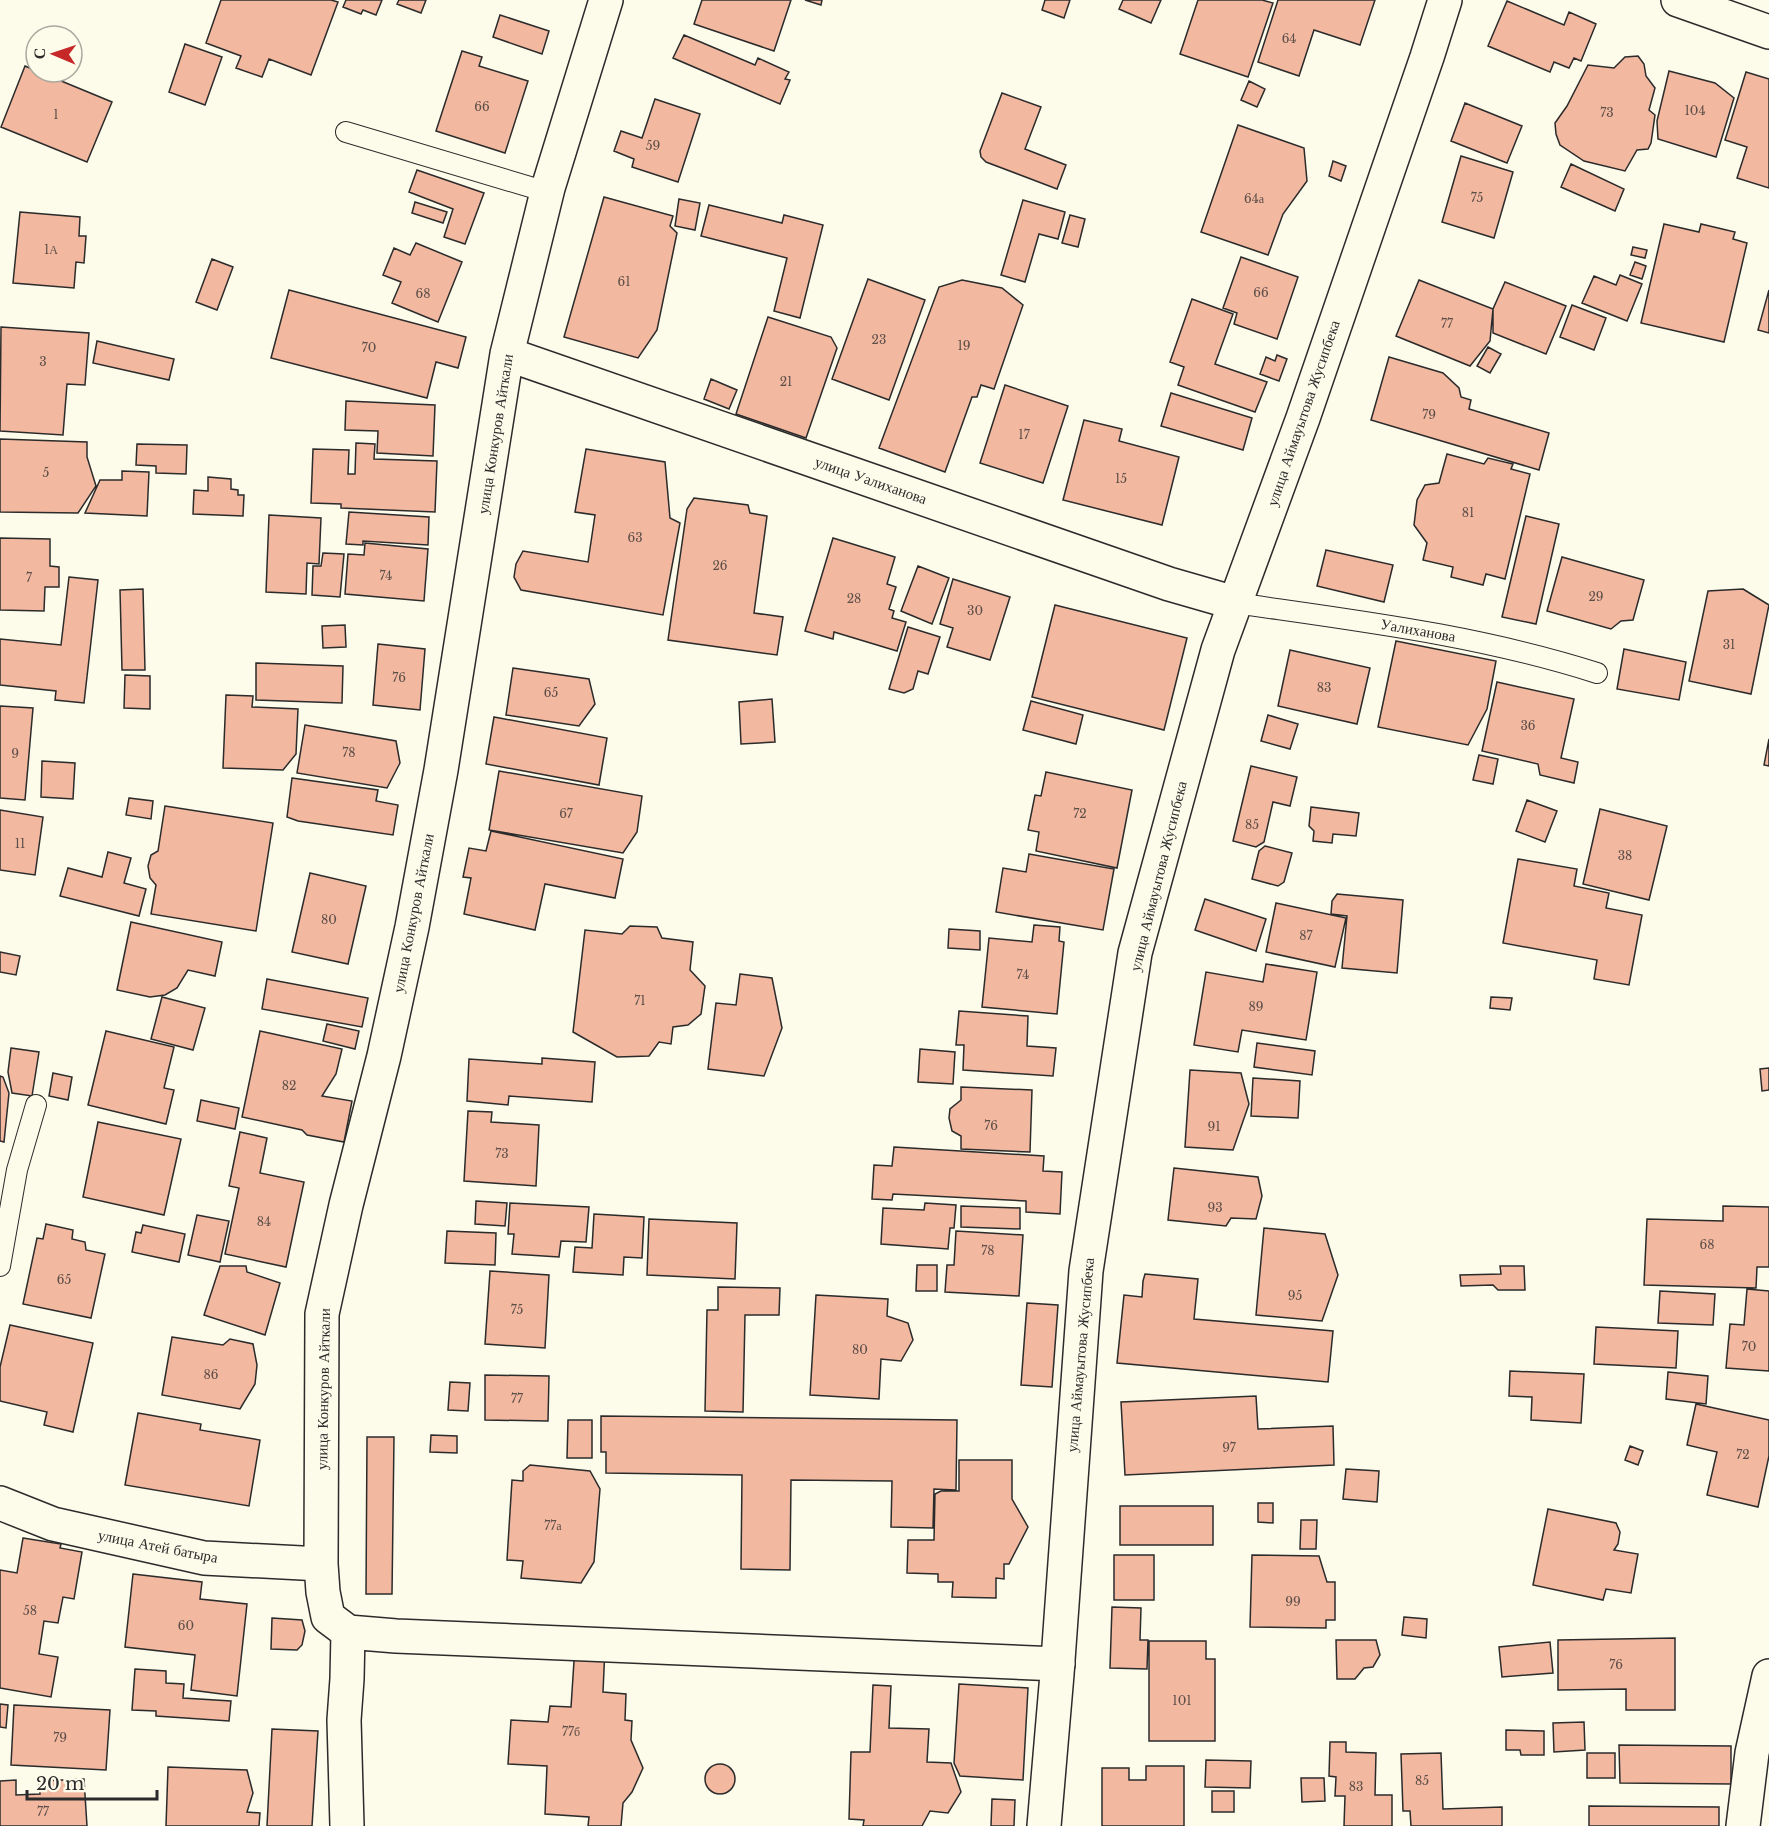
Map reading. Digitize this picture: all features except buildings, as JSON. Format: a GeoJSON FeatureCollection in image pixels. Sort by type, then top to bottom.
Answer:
{"type":"FeatureCollection","features":[{"type":"Feature","properties":{"kind":"street","name":"улица Конкуров Айткали"},"geometry":{"type":"LineString","coordinates":[[348,1632],[328,1617],[323,1592],[321,1564],[322,1314],[346,1205],[384,1056],[412,927],[441,770],[507,354],[547,192],[606,0]]}},
{"type":"Feature","properties":{"kind":"street","name":"улица Аймауытова Жусипбека"},"geometry":{"type":"LineString","coordinates":[[1044,1826],[1086,1271],[1136,953],[1218,650],[1303,418],[1423,68],[1444,0]]}},
{"type":"Feature","properties":{"kind":"street"},"geometry":{"type":"LineString","coordinates":[[1678,0],[1769,32]]}},
{"type":"Feature","properties":{"kind":"street","name":"улица Уалиханова"},"geometry":{"type":"LineString","coordinates":[[507,354],[1169,584],[1235,603]]}},
{"type":"Feature","properties":{"kind":"street","name":"улица Атей батыра"},"geometry":{"type":"LineString","coordinates":[[0,1503],[53,1524],[204,1558],[321,1564]]}},
{"type":"Feature","properties":{"kind":"street"},"geometry":{"type":"LineString","coordinates":[[347,1826],[344,1720],[348,1632],[408,1637],[1058,1664]]}},
{"type":"Feature","properties":{"kind":"street"},"geometry":{"type":"LineString","coordinates":[[1743,1826],[1752,1753],[1769,1676]]}},
{"type":"Feature","properties":{"kind":"lane"},"geometry":{"type":"LineString","coordinates":[[346,132],[547,192]]}},
{"type":"Feature","properties":{"kind":"lane","name":"Уалиханова"},"geometry":{"type":"LineString","coordinates":[[1235,603],[1399,626],[1492,644],[1551,658],[1597,674]]}},
{"type":"Feature","properties":{"kind":"lane"},"geometry":{"type":"LineString","coordinates":[[0,1266],[16,1170],[36,1105]]}}]}
